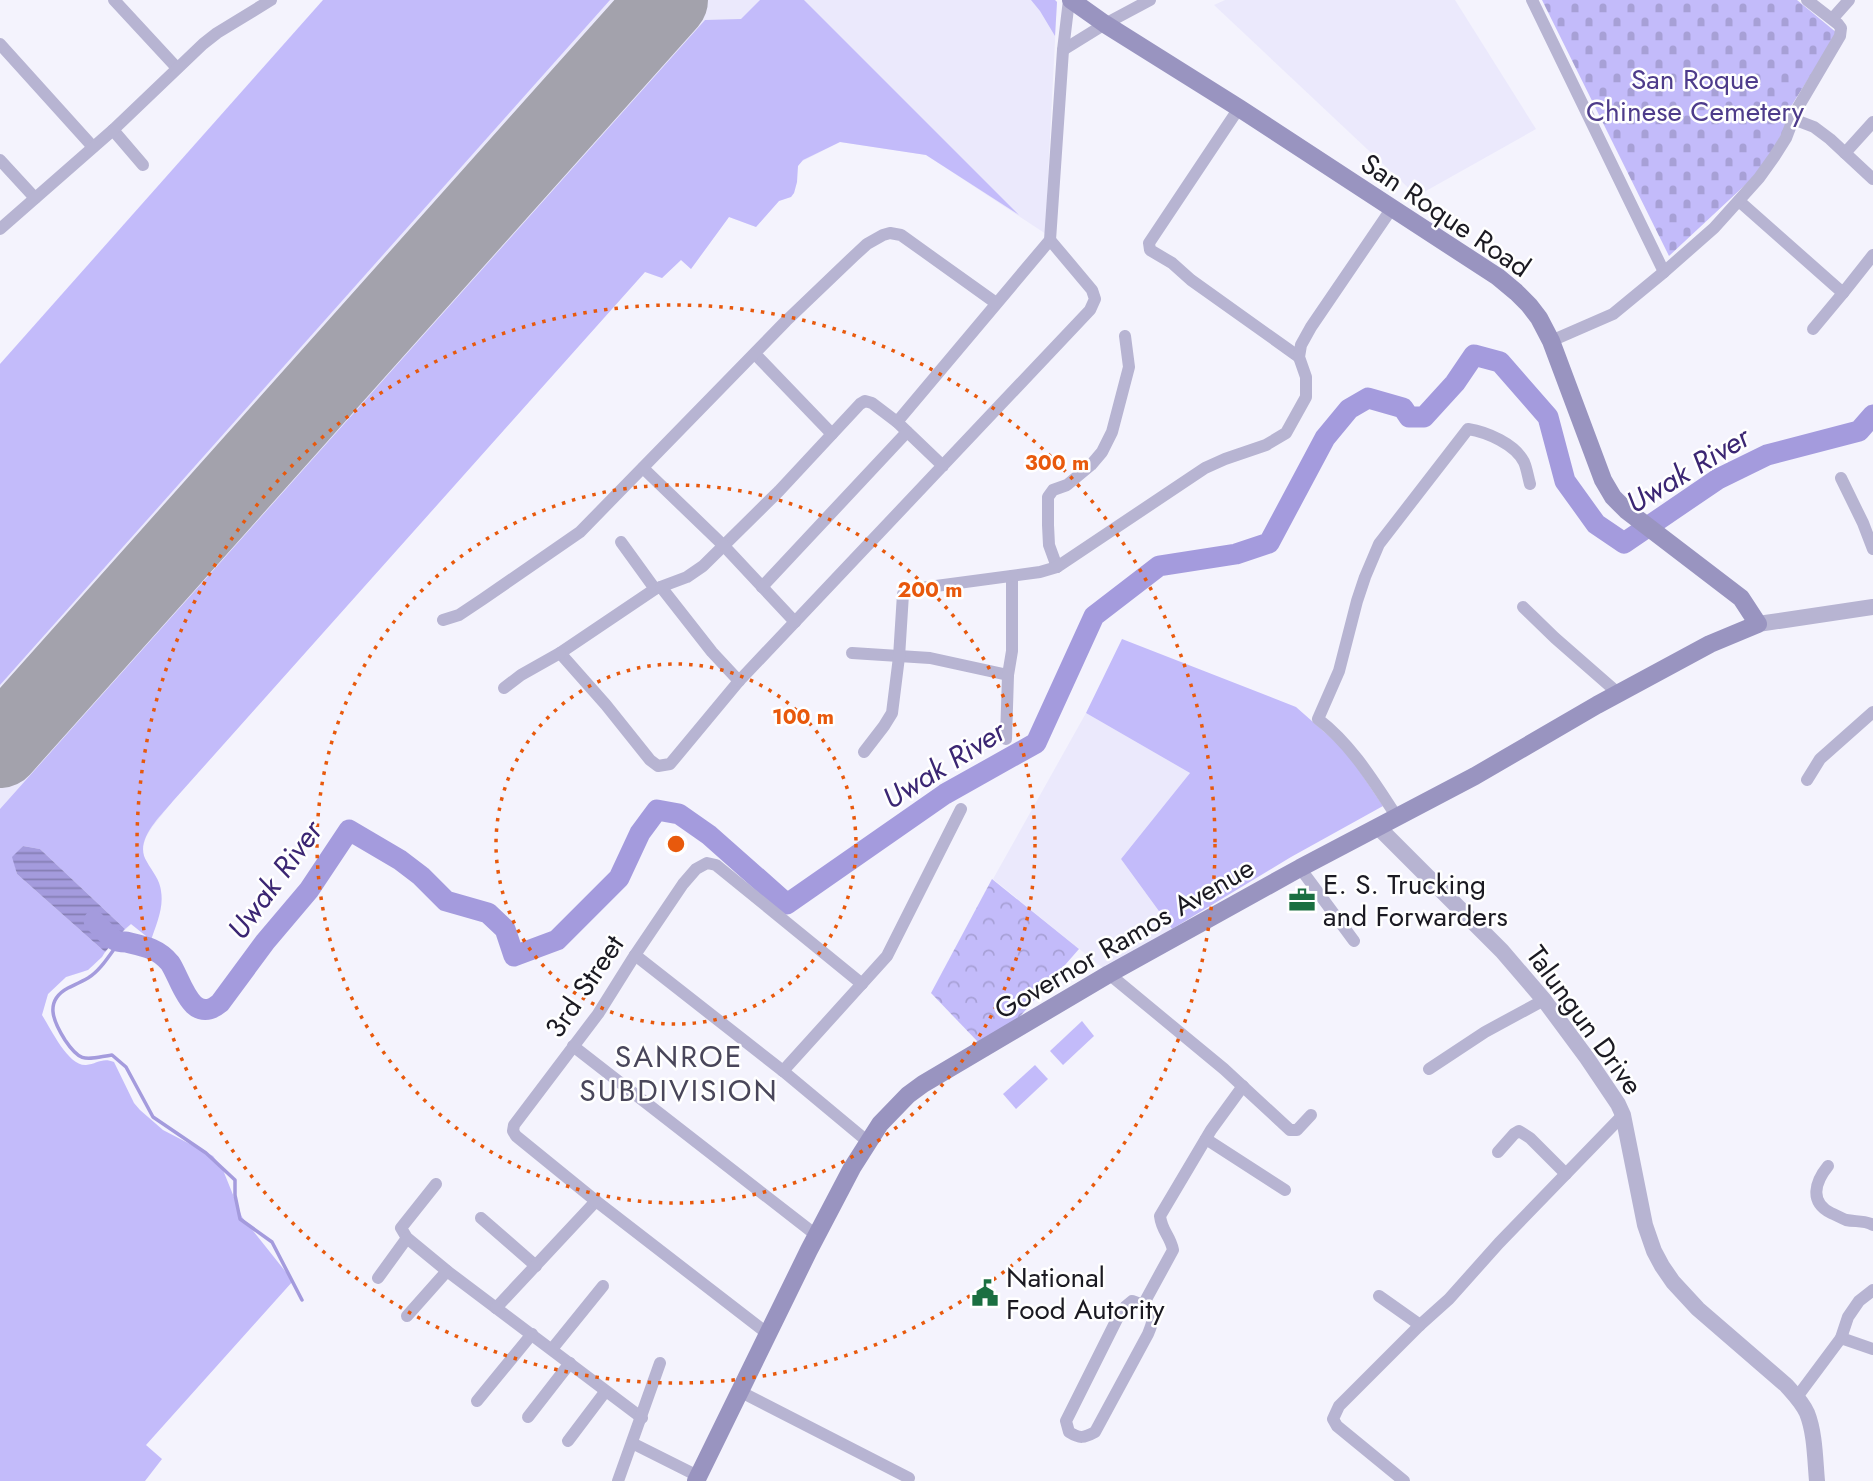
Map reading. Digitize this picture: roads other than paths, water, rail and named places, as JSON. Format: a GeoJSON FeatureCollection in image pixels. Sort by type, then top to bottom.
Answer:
{"type":"FeatureCollection","features":[{"type":"Feature","properties":{"kind":"main road","name":"San Roque Road"},"geometry":{"type":"LineString","coordinates":[[1070,0],[1498,277],[1516,292],[1539,317],[1551,341],[1603,480],[1613,497],[1641,523],[1741,598],[1758,624]]}},
{"type":"Feature","properties":{"kind":"main road","name":"Governor Ramos Avenue"},"geometry":{"type":"LineString","coordinates":[[697,1479],[816,1235],[867,1141],[896,1106],[923,1084],[1108,974],[1300,868],[1475,776],[1710,644],[1758,624]]}},
{"type":"Feature","properties":{"kind":"street"},"geometry":{"type":"LineString","coordinates":[[114,0],[177,68]]}},
{"type":"Feature","properties":{"kind":"street"},"geometry":{"type":"LineString","coordinates":[[0,229],[113,130],[217,33],[271,0]]}},
{"type":"Feature","properties":{"kind":"street"},"geometry":{"type":"LineString","coordinates":[[897,422],[1050,240],[1063,50],[1070,0]]}},
{"type":"Feature","properties":{"kind":"street"},"geometry":{"type":"LineString","coordinates":[[1063,50],[1150,0]]}},
{"type":"Feature","properties":{"kind":"street"},"geometry":{"type":"LineString","coordinates":[[1532,0],[1664,272]]}},
{"type":"Feature","properties":{"kind":"street"},"geometry":{"type":"LineString","coordinates":[[1551,341],[1613,314],[1714,228],[1759,178],[1786,138],[1801,102],[1840,36],[1840,28],[1833,18],[1807,0]]}},
{"type":"Feature","properties":{"kind":"street"},"geometry":{"type":"LineString","coordinates":[[1833,18],[1849,0]]}},
{"type":"Feature","properties":{"kind":"street"},"geometry":{"type":"LineString","coordinates":[[0,44],[93,147]]}},
{"type":"Feature","properties":{"kind":"street"},"geometry":{"type":"LineString","coordinates":[[1239,108],[1149,243],[1149,247],[1299,357]]}},
{"type":"Feature","properties":{"kind":"street"},"geometry":{"type":"LineString","coordinates":[[1793,119],[1814,127],[1873,179]]}},
{"type":"Feature","properties":{"kind":"street"},"geometry":{"type":"LineString","coordinates":[[1845,153],[1873,122]]}},
{"type":"Feature","properties":{"kind":"street"},"geometry":{"type":"LineString","coordinates":[[113,130],[143,165]]}},
{"type":"Feature","properties":{"kind":"street"},"geometry":{"type":"LineString","coordinates":[[0,160],[35,198]]}},
{"type":"Feature","properties":{"kind":"street"},"geometry":{"type":"LineString","coordinates":[[1739,201],[1843,293]]}},
{"type":"Feature","properties":{"kind":"street"},"geometry":{"type":"LineString","coordinates":[[864,752],[892,713],[906,590],[1040,572],[1057,567],[1205,468],[1266,445],[1286,433],[1306,397],[1306,377],[1299,357],[1301,345],[1392,208]]}},
{"type":"Feature","properties":{"kind":"street"},"geometry":{"type":"LineString","coordinates":[[443,620],[459,615],[580,532],[786,321],[876,238],[890,233],[901,235],[996,303]]}},
{"type":"Feature","properties":{"kind":"street"},"geometry":{"type":"LineString","coordinates":[[560,653],[607,705],[650,761],[658,766],[670,764],[739,681],[1090,310],[1095,299],[1092,290],[1050,240]]}},
{"type":"Feature","properties":{"kind":"street"},"geometry":{"type":"LineString","coordinates":[[1813,329],[1873,255]]}},
{"type":"Feature","properties":{"kind":"street"},"geometry":{"type":"LineString","coordinates":[[1057,567],[1049,545],[1048,497],[1053,490],[1067,485],[1091,465],[1102,452],[1112,432],[1129,367],[1125,336]]}},
{"type":"Feature","properties":{"kind":"street"},"geometry":{"type":"LineString","coordinates":[[755,354],[832,434]]}},
{"type":"Feature","properties":{"kind":"street"},"geometry":{"type":"LineString","coordinates":[[503,688],[658,588],[687,577],[703,566],[779,491],[860,404],[866,401],[872,403],[897,422],[943,466]]}},
{"type":"Feature","properties":{"kind":"street"},"geometry":{"type":"LineString","coordinates":[[1397,817],[1350,750],[1335,732],[1318,719],[1339,671],[1365,577],[1379,544],[1468,429],[1479,430],[1508,444],[1523,460],[1530,484]]}},
{"type":"Feature","properties":{"kind":"street"},"geometry":{"type":"LineString","coordinates":[[762,587],[907,432]]}},
{"type":"Feature","properties":{"kind":"street"},"geometry":{"type":"LineString","coordinates":[[643,468],[724,546],[795,622]]}},
{"type":"Feature","properties":{"kind":"street"},"geometry":{"type":"LineString","coordinates":[[1841,478],[1873,549]]}},
{"type":"Feature","properties":{"kind":"street"},"geometry":{"type":"LineString","coordinates":[[621,542],[739,681]]}},
{"type":"Feature","properties":{"kind":"street"},"geometry":{"type":"LineString","coordinates":[[1006,739],[1008,675],[1012,651],[1012,576]]}},
{"type":"Feature","properties":{"kind":"street"},"geometry":{"type":"LineString","coordinates":[[1523,607],[1619,694]]}},
{"type":"Feature","properties":{"kind":"street"},"geometry":{"type":"LineString","coordinates":[[1758,624],[1873,607]]}},
{"type":"Feature","properties":{"kind":"street"},"geometry":{"type":"LineString","coordinates":[[852,653],[930,658],[1008,675]]}},
{"type":"Feature","properties":{"kind":"street"},"geometry":{"type":"LineString","coordinates":[[1807,780],[1820,759],[1873,712]]}},
{"type":"Feature","properties":{"kind":"street"},"geometry":{"type":"LineString","coordinates":[[783,1071],[887,956],[961,809]]}},
{"type":"Feature","properties":{"kind":"street","name":"Talungun Drive"},"geometry":{"type":"LineString","coordinates":[[1377,827],[1502,950],[1544,1000],[1618,1104],[1623,1115],[1645,1225],[1654,1251],[1673,1282],[1698,1309],[1797,1397],[1806,1412],[1811,1429],[1817,1481]]}},
{"type":"Feature","properties":{"kind":"street","name":"3rd Street"},"geometry":{"type":"LineString","coordinates":[[596,1201],[516,1136],[514,1125],[598,1014],[635,955],[696,869],[707,863],[716,865],[862,984]]}},
{"type":"Feature","properties":{"kind":"street"},"geometry":{"type":"LineString","coordinates":[[1300,868],[1354,941]]}},
{"type":"Feature","properties":{"kind":"street"},"geometry":{"type":"LineString","coordinates":[[635,955],[867,1141]]}},
{"type":"Feature","properties":{"kind":"street"},"geometry":{"type":"LineString","coordinates":[[1108,974],[1243,1086],[1290,1130],[1297,1130],[1311,1115]]}},
{"type":"Feature","properties":{"kind":"street"},"geometry":{"type":"LineString","coordinates":[[1429,1069],[1485,1032],[1544,1000]]}},
{"type":"Feature","properties":{"kind":"street"},"geometry":{"type":"LineString","coordinates":[[573,1046],[816,1235]]}},
{"type":"Feature","properties":{"kind":"street"},"geometry":{"type":"LineString","coordinates":[[1143,1305],[1173,1250],[1171,1241],[1161,1226],[1160,1216],[1206,1139],[1243,1086]]}},
{"type":"Feature","properties":{"kind":"street"},"geometry":{"type":"LineString","coordinates":[[1404,1481],[1337,1426],[1333,1419],[1339,1406],[1462,1285],[1499,1242],[1623,1115]]}},
{"type":"Feature","properties":{"kind":"street"},"geometry":{"type":"LineString","coordinates":[[1499,1152],[1519,1131],[1530,1138],[1566,1174]]}},
{"type":"Feature","properties":{"kind":"street"},"geometry":{"type":"LineString","coordinates":[[1206,1139],[1285,1190]]}},
{"type":"Feature","properties":{"kind":"street"},"geometry":{"type":"LineString","coordinates":[[1828,1166],[1816,1185],[1816,1197],[1824,1209],[1844,1219],[1873,1225]]}},
{"type":"Feature","properties":{"kind":"street"},"geometry":{"type":"LineString","coordinates":[[436,1184],[401,1228],[407,1238],[642,1418]]}},
{"type":"Feature","properties":{"kind":"street"},"geometry":{"type":"LineString","coordinates":[[496,1308],[596,1201],[768,1334]]}},
{"type":"Feature","properties":{"kind":"street"},"geometry":{"type":"LineString","coordinates":[[481,1218],[536,1266]]}},
{"type":"Feature","properties":{"kind":"street"},"geometry":{"type":"LineString","coordinates":[[378,1278],[407,1238]]}},
{"type":"Feature","properties":{"kind":"street"},"geometry":{"type":"LineString","coordinates":[[407,1316],[447,1271]]}},
{"type":"Feature","properties":{"kind":"street"},"geometry":{"type":"LineString","coordinates":[[552,1349],[603,1286]]}},
{"type":"Feature","properties":{"kind":"street"},"geometry":{"type":"LineString","coordinates":[[1797,1397],[1841,1338],[1853,1309],[1873,1290]]}},
{"type":"Feature","properties":{"kind":"street"},"geometry":{"type":"LineString","coordinates":[[1379,1296],[1420,1325]]}},
{"type":"Feature","properties":{"kind":"street"},"geometry":{"type":"LineString","coordinates":[[1132,1301],[1143,1305],[1150,1311],[1153,1321],[1148,1334],[1095,1432],[1078,1438],[1069,1432],[1066,1421],[1116,1320],[1132,1301]]}},
{"type":"Feature","properties":{"kind":"street"},"geometry":{"type":"LineString","coordinates":[[477,1401],[532,1334]]}},
{"type":"Feature","properties":{"kind":"street"},"geometry":{"type":"LineString","coordinates":[[1841,1338],[1873,1349]]}},
{"type":"Feature","properties":{"kind":"street"},"geometry":{"type":"LineString","coordinates":[[528,1417],[570,1363]]}},
{"type":"Feature","properties":{"kind":"street"},"geometry":{"type":"LineString","coordinates":[[618,1481],[660,1363]]}},
{"type":"Feature","properties":{"kind":"street"},"geometry":{"type":"LineString","coordinates":[[568,1441],[605,1392]]}},
{"type":"Feature","properties":{"kind":"street"},"geometry":{"type":"LineString","coordinates":[[741,1392],[909,1478]]}},
{"type":"Feature","properties":{"kind":"street"},"geometry":{"type":"LineString","coordinates":[[632,1443],[697,1479]]}},
{"type":"Feature","properties":{"kind":"waterway","name":"Uwak River"},"geometry":{"type":"LineString","coordinates":[[94,921],[116,941],[144,946],[160,954],[170,963],[194,1005],[210,1009],[220,1003],[265,942],[309,890],[349,830],[400,860],[446,901],[488,913],[505,929],[514,956],[557,940],[619,878],[640,833],[657,810],[679,814],[709,835],[787,904],[945,794],[1036,743],[1094,616],[1159,566],[1236,554],[1269,543],[1325,438],[1349,409],[1368,398],[1403,408],[1409,417],[1424,417],[1455,383],[1474,355],[1500,362],[1548,417],[1565,481],[1596,524],[1624,543],[1718,479],[1767,455],[1859,431],[1873,415]]}},
{"type":"Feature","properties":{"kind":"waterway"},"geometry":{"type":"LineString","coordinates":[[120,941],[93,975],[60,993],[53,1005],[57,1026],[71,1048],[80,1056],[90,1058],[112,1055],[126,1067],[153,1117],[206,1153],[235,1180],[240,1219],[272,1242],[302,1300]]}},
{"type":"Feature","properties":{"kind":"place","name":"E. S. Trucking and Forwarders"},"geometry":{"type":"Point","coordinates":[1302,900]}},
{"type":"Feature","properties":{"kind":"place","name":"National Food Autority"},"geometry":{"type":"Point","coordinates":[985,1293]}},
{"type":"Feature","properties":{"kind":"district","name":"SANROE SUBDIVISION"},"geometry":{"type":"Point","coordinates":[679,1074]}},
{"type":"Feature","properties":{"kind":"park label","name":"San Roque Chinese Cemetery"},"geometry":{"type":"Point","coordinates":[1695,95]}}]}
